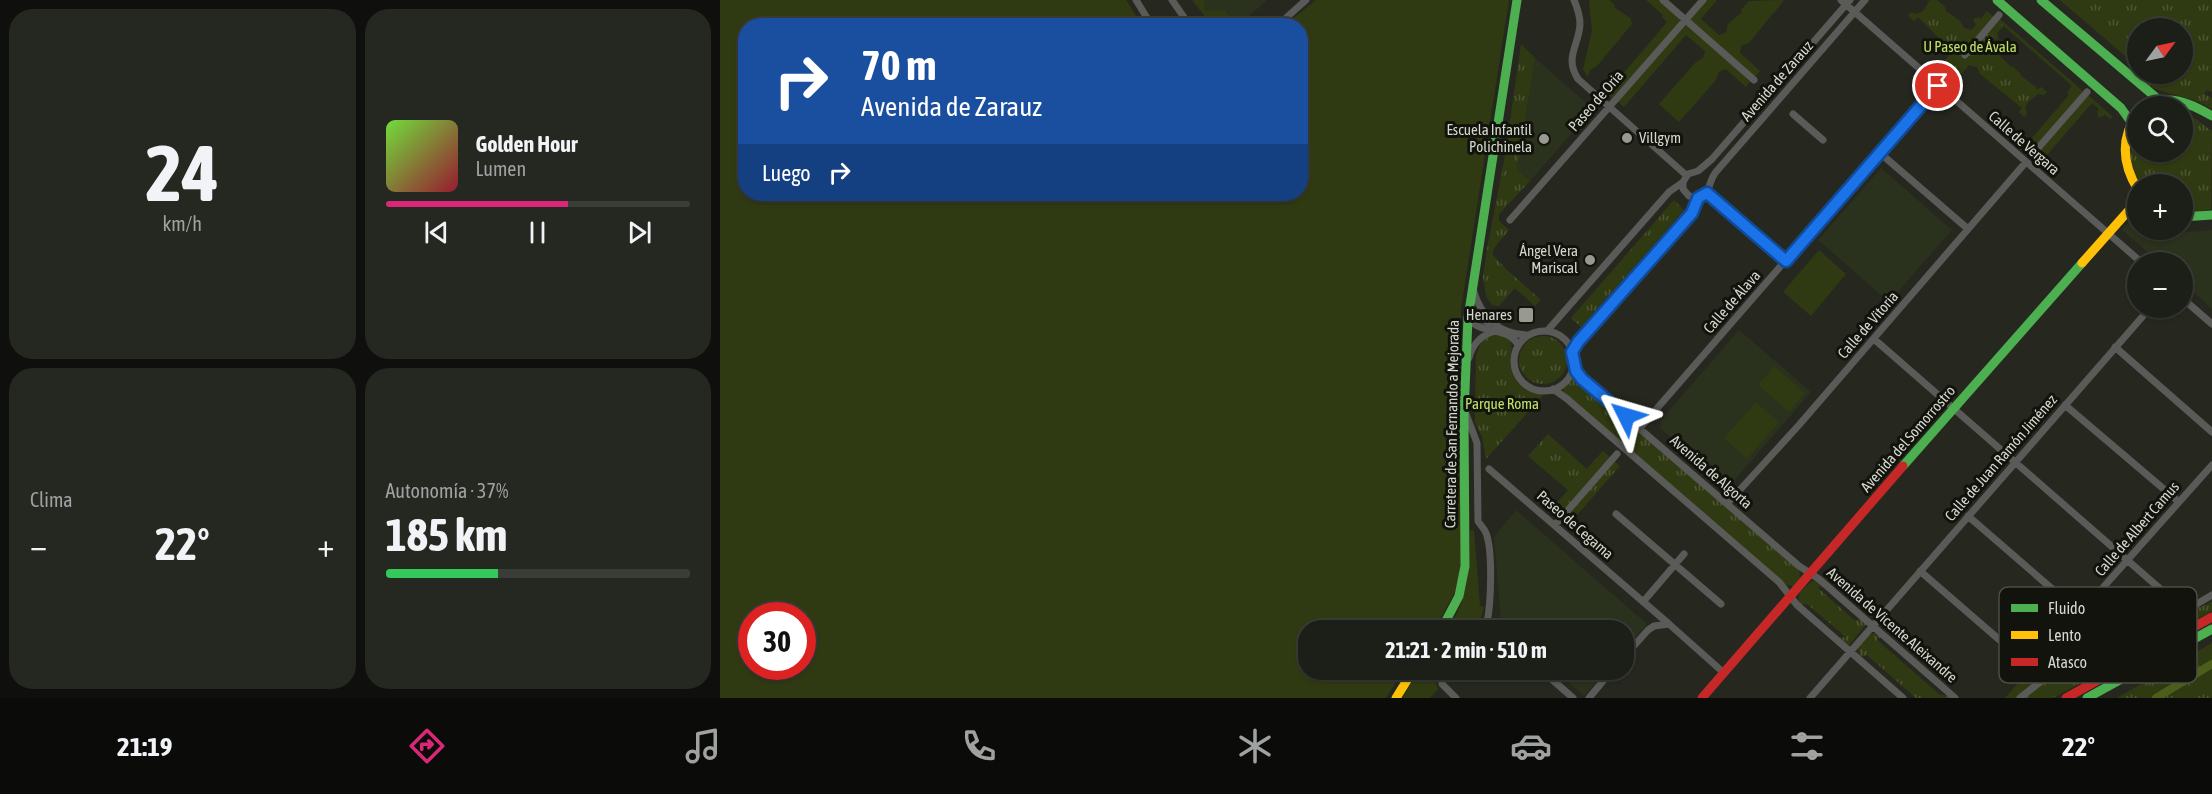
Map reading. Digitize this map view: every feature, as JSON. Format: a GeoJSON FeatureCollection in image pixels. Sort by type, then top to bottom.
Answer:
{"type":"FeatureCollection","features":[{"type":"Feature","properties":{"kind":"street"},"geometry":{"type":"LineString","coordinates":[[1137,0],[1147,18]]}},
{"type":"Feature","properties":{"kind":"street"},"geometry":{"type":"LineString","coordinates":[[1172,0],[1184,18]]}},
{"type":"Feature","properties":{"kind":"street"},"geometry":{"type":"LineString","coordinates":[[1286,18],[1306,0]]}},
{"type":"Feature","properties":{"kind":"street","name":"Carretera de San Fernando a Mejorada"},"geometry":{"type":"LineString","coordinates":[[1447,620],[1460,596],[1465,566],[1464,408],[1468,318],[1517,0]]}},
{"type":"Feature","properties":{"kind":"street"},"geometry":{"type":"LineString","coordinates":[[1574,0],[1580,25],[1572,56],[1572,68],[1580,82],[1685,179],[1683,189],[1687,194],[1698,198]]}},
{"type":"Feature","properties":{"kind":"street"},"geometry":{"type":"LineString","coordinates":[[1663,0],[1754,80]]}},
{"type":"Feature","properties":{"kind":"street","name":"Paseo de Oria"},"geometry":{"type":"LineString","coordinates":[[1510,220],[1702,0]]}},
{"type":"Feature","properties":{"kind":"street","name":"Avenida de Zarauz"},"geometry":{"type":"LineString","coordinates":[[1709,181],[1865,0]]}},
{"type":"Feature","properties":{"kind":"street"},"geometry":{"type":"LineString","coordinates":[[1997,0],[2121,108],[2127,116]]}},
{"type":"Feature","properties":{"kind":"street"},"geometry":{"type":"LineString","coordinates":[[2041,0],[2154,96]]}},
{"type":"Feature","properties":{"kind":"street","name":"Avenida de Zarauz"},"geometry":{"type":"LineString","coordinates":[[1547,331],[1669,192],[1692,171],[1698,171],[1712,159],[1846,2]]}},
{"type":"Feature","properties":{"kind":"street","name":"Calle de Vergara"},"geometry":{"type":"LineString","coordinates":[[1846,2],[1938,86],[2129,252]]}},
{"type":"Feature","properties":{"kind":"street"},"geometry":{"type":"LineString","coordinates":[[1965,55],[1999,15]]}},
{"type":"Feature","properties":{"kind":"street","name":"Calle de Álava"},"geometry":{"type":"LineString","coordinates":[[1640,428],[1938,86]]}},
{"type":"Feature","properties":{"kind":"street"},"geometry":{"type":"LineString","coordinates":[[2032,155],[2086,92]]}},
{"type":"Feature","properties":{"kind":"street"},"geometry":{"type":"LineString","coordinates":[[2193,106],[2212,116]]}},
{"type":"Feature","properties":{"kind":"street"},"geometry":{"type":"LineString","coordinates":[[1793,114],[1823,140]]}},
{"type":"Feature","properties":{"kind":"street"},"geometry":{"type":"LineString","coordinates":[[2127,137],[2124,149],[2129,174]]}},
{"type":"Feature","properties":{"kind":"street"},"geometry":{"type":"LineString","coordinates":[[1880,153],[1968,229]]}},
{"type":"Feature","properties":{"kind":"street","name":"Calle de Vitoria"},"geometry":{"type":"LineString","coordinates":[[1728,504],[2026,162]]}},
{"type":"Feature","properties":{"kind":"street"},"geometry":{"type":"LineString","coordinates":[[1698,171],[1705,174],[1709,181],[1707,193]]}},
{"type":"Feature","properties":{"kind":"street"},"geometry":{"type":"LineString","coordinates":[[1707,193],[1786,261]]}},
{"type":"Feature","properties":{"kind":"street"},"geometry":{"type":"LineString","coordinates":[[1572,352],[1578,342],[1692,213],[1698,198],[1707,193]]}},
{"type":"Feature","properties":{"kind":"street","name":"Avenida del Somorrostro"},"geometry":{"type":"LineString","coordinates":[[1702,698],[1953,408],[2127,212]]}},
{"type":"Feature","properties":{"kind":"street"},"geometry":{"type":"LineString","coordinates":[[2193,217],[2212,215]]}},
{"type":"Feature","properties":{"kind":"street"},"geometry":{"type":"LineString","coordinates":[[1472,285],[1482,312],[1499,329],[1529,335],[1547,331],[1563,338],[1572,352],[1573,363],[1566,381],[1553,389],[1536,389],[1521,379],[1514,363],[1518,345],[1529,335]]}},
{"type":"Feature","properties":{"kind":"street"},"geometry":{"type":"LineString","coordinates":[[2193,308],[2212,324]]}},
{"type":"Feature","properties":{"kind":"street"},"geometry":{"type":"LineString","coordinates":[[1468,318],[1478,317],[1512,337],[1518,345]]}},
{"type":"Feature","properties":{"kind":"street","name":"Calle de Juan Ramón Jiménez"},"geometry":{"type":"LineString","coordinates":[[1810,698],[2141,318]]}},
{"type":"Feature","properties":{"kind":"street"},"geometry":{"type":"LineString","coordinates":[[1466,372],[1470,353],[1476,343],[1490,332],[1499,329]]}},
{"type":"Feature","properties":{"kind":"street"},"geometry":{"type":"LineString","coordinates":[[1874,339],[2158,587]]}},
{"type":"Feature","properties":{"kind":"street"},"geometry":{"type":"LineString","coordinates":[[2115,347],[2212,432]]}},
{"type":"Feature","properties":{"kind":"street","name":"Avenida de Algorta"},"geometry":{"type":"LineString","coordinates":[[1573,363],[1582,379],[1810,574]]}},
{"type":"Feature","properties":{"kind":"street"},"geometry":{"type":"LineString","coordinates":[[1553,389],[1779,582],[1790,597],[1903,698]]}},
{"type":"Feature","properties":{"kind":"street"},"geometry":{"type":"LineString","coordinates":[[2065,405],[2179,502]]}},
{"type":"Feature","properties":{"kind":"street"},"geometry":{"type":"LineString","coordinates":[[1464,408],[1477,443],[1478,521],[1485,530],[1487,539],[1491,600],[1488,620]]}},
{"type":"Feature","properties":{"kind":"street"},"geometry":{"type":"LineString","coordinates":[[1554,525],[1617,454]]}},
{"type":"Feature","properties":{"kind":"street","name":"Calle de Albert Camus"},"geometry":{"type":"LineString","coordinates":[[2105,587],[2212,465]]}},
{"type":"Feature","properties":{"kind":"street","name":"Paseo de Cegama"},"geometry":{"type":"LineString","coordinates":[[1489,469],[1724,674]]}},
{"type":"Feature","properties":{"kind":"street"},"geometry":{"type":"LineString","coordinates":[[1616,514],[1721,604]]}},
{"type":"Feature","properties":{"kind":"street"},"geometry":{"type":"LineString","coordinates":[[1968,516],[2050,587]]}},
{"type":"Feature","properties":{"kind":"street"},"geometry":{"type":"LineString","coordinates":[[1643,602],[1684,554]]}},
{"type":"Feature","properties":{"kind":"street"},"geometry":{"type":"LineString","coordinates":[[1920,571],[1999,639]]}},
{"type":"Feature","properties":{"kind":"street","name":"Avenida de Vicente Aleixandre"},"geometry":{"type":"LineString","coordinates":[[1810,574],[1819,579],[1955,698]]}},
{"type":"Feature","properties":{"kind":"street"},"geometry":{"type":"LineString","coordinates":[[2197,604],[2212,595]]}},
{"type":"Feature","properties":{"kind":"street"},"geometry":{"type":"LineString","coordinates":[[2197,625],[2212,617]]}},
{"type":"Feature","properties":{"kind":"street"},"geometry":{"type":"LineString","coordinates":[[1634,646],[1654,626],[1668,624]]}},
{"type":"Feature","properties":{"kind":"street"},"geometry":{"type":"LineString","coordinates":[[2197,637],[2212,629]]}},
{"type":"Feature","properties":{"kind":"street"},"geometry":{"type":"LineString","coordinates":[[1396,698],[1407,680]]}},
{"type":"Feature","properties":{"kind":"street"},"geometry":{"type":"LineString","coordinates":[[1442,680],[1442,684],[1456,698]]}},
{"type":"Feature","properties":{"kind":"street"},"geometry":{"type":"LineString","coordinates":[[1553,680],[1573,698]]}},
{"type":"Feature","properties":{"kind":"street"},"geometry":{"type":"LineString","coordinates":[[1589,698],[1605,680]]}},
{"type":"Feature","properties":{"kind":"street"},"geometry":{"type":"LineString","coordinates":[[2020,698],[2038,683]]}},
{"type":"Feature","properties":{"kind":"street"},"geometry":{"type":"LineString","coordinates":[[2066,698],[2093,683]]}},
{"type":"Feature","properties":{"kind":"street"},"geometry":{"type":"LineString","coordinates":[[2086,698],[2113,683]]}},
{"type":"Feature","properties":{"kind":"shaded area"},"geometry":{"type":"Polygon","coordinates":[[[1192,0],[1267,0],[1247,18],[1206,18],[1192,0]]]}},
{"type":"Feature","properties":{"kind":"shaded area","name":"Escuela Infantil Polichinela"},"geometry":{"type":"Polygon","coordinates":[[[1535,58],[1593,109],[1530,181],[1517,169],[1535,58]]]}},
{"type":"Feature","properties":{"kind":"shaded area"},"geometry":{"type":"Polygon","coordinates":[[[1881,168],[1952,230],[1889,302],[1818,240],[1881,168]]]}},
{"type":"Feature","properties":{"kind":"shaded area"},"geometry":{"type":"Polygon","coordinates":[[[2127,224],[2127,234],[2122,230],[2127,224]]]}},
{"type":"Feature","properties":{"kind":"shaded area"},"geometry":{"type":"Polygon","coordinates":[[[2212,230],[2212,309],[2193,292],[2193,252],[2147,252],[2134,240],[2193,240],[2193,232],[2212,230]]]}},
{"type":"Feature","properties":{"kind":"shaded area"},"geometry":{"type":"Polygon","coordinates":[[[1739,330],[1811,392],[1732,483],[1724,484],[1661,429],[1660,421],[1739,330]]]}},
{"type":"Feature","properties":{"kind":"shaded area"},"geometry":{"type":"Polygon","coordinates":[[[1516,510],[1647,624],[1634,639],[1634,620],[1501,620],[1494,537],[1516,510]]]}},
{"type":"Feature","properties":{"kind":"shaded area"},"geometry":{"type":"Polygon","coordinates":[[[1566,680],[1598,680],[1584,696],[1566,680]]]}},
{"type":"Feature","properties":{"kind":"green space"},"geometry":{"type":"Polygon","coordinates":[[[720,0],[1126,0],[1138,18],[738,18],[738,201],[1308,201],[1308,18],[1294,18],[1316,0],[1509,0],[1461,309],[1459,396],[1461,554],[1455,592],[1440,620],[1298,620],[1298,680],[1397,680],[1386,698],[720,698],[720,0]]]}},
{"type":"Feature","properties":{"kind":"green space"},"geometry":{"type":"Polygon","coordinates":[[[1192,0],[1204,0],[1205,11],[1225,10],[1231,18],[1206,18],[1192,0]]]}},
{"type":"Feature","properties":{"kind":"green space"},"geometry":{"type":"Polygon","coordinates":[[[1589,0],[1609,0],[1615,5],[1614,7],[1630,18],[1632,24],[1597,66],[1590,70],[1588,77],[1583,69],[1592,31],[1589,0]]]}},
{"type":"Feature","properties":{"kind":"green space"},"geometry":{"type":"Polygon","coordinates":[[[1646,0],[1660,0],[1681,21],[1612,98],[1607,93],[1667,22],[1662,17],[1663,15],[1646,0]]]}},
{"type":"Feature","properties":{"kind":"green space"},"geometry":{"type":"Polygon","coordinates":[[[1705,0],[1717,0],[1701,19],[1719,35],[1726,32],[1728,24],[1742,12],[1741,10],[1749,1],[1784,0],[1749,43],[1741,46],[1740,53],[1760,71],[1755,77],[1690,21],[1689,18],[1705,0]]]}},
{"type":"Feature","properties":{"kind":"green space","name":"U Paseo de Ávala"},"geometry":{"type":"Polygon","coordinates":[[[1930,0],[1937,0],[1946,8],[1945,10],[1960,21],[1964,28],[1971,30],[1976,25],[1973,19],[1979,17],[1981,19],[1987,11],[2004,26],[1997,33],[1999,40],[1992,39],[1988,44],[1990,51],[1998,54],[2037,90],[2041,87],[2047,92],[2044,95],[2038,94],[2028,102],[2025,108],[2027,114],[2024,117],[2019,112],[2022,108],[1980,74],[1977,67],[1969,65],[1953,84],[1937,69],[1953,51],[1950,44],[1942,41],[1918,17],[1914,21],[1908,16],[1911,12],[1917,14],[1923,11],[1930,0]]]}},
{"type":"Feature","properties":{"kind":"green space"},"geometry":{"type":"Polygon","coordinates":[[[2060,0],[2212,0],[2212,92],[2207,90],[2204,94],[2212,98],[2212,109],[2193,100],[2193,96],[2180,96],[2145,84],[2193,84],[2193,18],[2127,18],[2127,57],[2060,0]]]}},
{"type":"Feature","properties":{"kind":"green space"},"geometry":{"type":"Polygon","coordinates":[[[1999,18],[2084,92],[2031,152],[2020,142],[2028,137],[2031,139],[2069,95],[2067,93],[2071,87],[1997,20],[1999,18]]]}},
{"type":"Feature","properties":{"kind":"green space"},"geometry":{"type":"Polygon","coordinates":[[[1684,24],[1687,24],[1750,82],[1746,87],[1726,69],[1719,72],[1716,80],[1679,122],[1659,104],[1696,62],[1703,58],[1705,51],[1686,35],[1624,107],[1617,101],[1684,24]]]}},
{"type":"Feature","properties":{"kind":"green space"},"geometry":{"type":"Polygon","coordinates":[[[1521,44],[1535,58],[1517,169],[1530,181],[1499,214],[1499,221],[1509,230],[1494,248],[1492,254],[1541,300],[1535,306],[1515,288],[1499,306],[1492,305],[1486,296],[1483,277],[1505,156],[1521,44]]]}},
{"type":"Feature","properties":{"kind":"green space"},"geometry":{"type":"Polygon","coordinates":[[[2087,94],[2113,117],[2110,119],[2105,115],[2099,118],[2097,112],[2099,109],[2092,103],[2047,155],[2044,160],[2048,166],[2035,155],[2087,94]]]}},
{"type":"Feature","properties":{"kind":"green space"},"geometry":{"type":"Polygon","coordinates":[[[2194,118],[2212,131],[2211,209],[2193,212],[2193,174],[2135,174],[2132,162],[2193,162],[2194,118]]]}},
{"type":"Feature","properties":{"kind":"green space"},"geometry":{"type":"Polygon","coordinates":[[[1674,200],[1684,210],[1581,327],[1571,318],[1674,200]]]}},
{"type":"Feature","properties":{"kind":"green space"},"geometry":{"type":"Polygon","coordinates":[[[1819,250],[1846,274],[1811,316],[1783,292],[1819,250]]]}},
{"type":"Feature","properties":{"kind":"green space","name":"Parque Roma"},"geometry":{"type":"Polygon","coordinates":[[[1492,335],[1504,336],[1510,340],[1513,373],[1516,379],[1525,387],[1544,394],[1486,459],[1482,436],[1475,423],[1476,355],[1482,341],[1492,335]]]}},
{"type":"Feature","properties":{"kind":"green space"},"geometry":{"type":"Polygon","coordinates":[[[1538,336],[1548,336],[1563,346],[1567,360],[1563,374],[1557,380],[1548,384],[1538,384],[1523,374],[1519,365],[1519,355],[1529,340],[1538,336]]]}},
{"type":"Feature","properties":{"kind":"green space"},"geometry":{"type":"Polygon","coordinates":[[[1774,366],[1805,393],[1789,412],[1758,385],[1774,366]]]}},
{"type":"Feature","properties":{"kind":"green space"},"geometry":{"type":"Polygon","coordinates":[[[1573,376],[1576,376],[1799,570],[1800,578],[1793,586],[1786,585],[1563,391],[1573,376]]]}},
{"type":"Feature","properties":{"kind":"green space"},"geometry":{"type":"Polygon","coordinates":[[[1756,402],[1779,422],[1747,459],[1724,438],[1756,402]]]}},
{"type":"Feature","properties":{"kind":"green space"},"geometry":{"type":"Polygon","coordinates":[[[1548,434],[1587,469],[1603,451],[1620,466],[1569,524],[1552,509],[1568,490],[1528,456],[1548,434]]]}},
{"type":"Feature","properties":{"kind":"green space"},"geometry":{"type":"Polygon","coordinates":[[[1474,530],[1480,606],[1484,607],[1480,620],[1453,620],[1460,607],[1467,583],[1470,531],[1474,530]]]}},
{"type":"Feature","properties":{"kind":"green space"},"geometry":{"type":"Polygon","coordinates":[[[1812,581],[1823,586],[1817,587],[1854,620],[1862,619],[1866,624],[1849,645],[1839,638],[1846,637],[1807,604],[1801,605],[1798,602],[1800,592],[1812,581]]]}},
{"type":"Feature","properties":{"kind":"green space"},"geometry":{"type":"Polygon","coordinates":[[[2212,602],[2212,611],[2197,619],[2197,608],[2212,602]]]}},
{"type":"Feature","properties":{"kind":"green space"},"geometry":{"type":"Polygon","coordinates":[[[1876,633],[1883,638],[1877,638],[1877,640],[1940,695],[1948,695],[1950,698],[1916,698],[1867,655],[1860,657],[1858,648],[1869,635],[1876,633]]]}},
{"type":"Feature","properties":{"kind":"green space"},"geometry":{"type":"Polygon","coordinates":[[[2212,643],[2212,698],[2117,698],[2143,683],[2197,683],[2197,652],[2212,643]]]}},
{"type":"Feature","properties":{"kind":"green space"},"geometry":{"type":"Polygon","coordinates":[[[1413,680],[1435,681],[1438,689],[1430,698],[1402,698],[1413,680]]]}},
{"type":"Feature","properties":{"kind":"green space"},"geometry":{"type":"Polygon","coordinates":[[[2018,683],[2080,683],[2053,698],[2005,698],[2018,683]]]}},
{"type":"Feature","properties":{"kind":"waterway"},"geometry":{"type":"LineString","coordinates":[[2197,673],[2212,664]]}},
{"type":"Feature","properties":{"kind":"waterway"},"geometry":{"type":"LineString","coordinates":[[2156,698],[2181,683]]}},
{"type":"Feature","properties":{"kind":"traffic: fast"},"geometry":{"type":"LineString","coordinates":[[1446,620],[1459,596],[1465,566],[1464,414],[1468,318],[1517,0]]}},
{"type":"Feature","properties":{"kind":"traffic: fast"},"geometry":{"type":"LineString","coordinates":[[1997,0],[2121,108],[2127,116]]}},
{"type":"Feature","properties":{"kind":"traffic: fast"},"geometry":{"type":"LineString","coordinates":[[2041,0],[2154,96]]}},
{"type":"Feature","properties":{"kind":"traffic: fast"},"geometry":{"type":"LineString","coordinates":[[2193,106],[2212,116]]}},
{"type":"Feature","properties":{"kind":"traffic: fast"},"geometry":{"type":"LineString","coordinates":[[2193,216],[2212,215]]}},
{"type":"Feature","properties":{"kind":"traffic: fast"},"geometry":{"type":"LineString","coordinates":[[1903,466],[2082,263]]}},
{"type":"Feature","properties":{"kind":"traffic: fast"},"geometry":{"type":"LineString","coordinates":[[2197,637],[2212,629]]}},
{"type":"Feature","properties":{"kind":"traffic: fast"},"geometry":{"type":"LineString","coordinates":[[2087,698],[2114,683]]}},
{"type":"Feature","properties":{"kind":"traffic: slow"},"geometry":{"type":"LineString","coordinates":[[2127,136],[2125,151],[2131,174]]}},
{"type":"Feature","properties":{"kind":"traffic: slow"},"geometry":{"type":"LineString","coordinates":[[2082,263],[2127,212]]}},
{"type":"Feature","properties":{"kind":"traffic: slow"},"geometry":{"type":"LineString","coordinates":[[1396,698],[1407,680]]}},
{"type":"Feature","properties":{"kind":"traffic: jam"},"geometry":{"type":"LineString","coordinates":[[1702,698],[1903,466]]}},
{"type":"Feature","properties":{"kind":"traffic: jam"},"geometry":{"type":"LineString","coordinates":[[2197,625],[2212,617]]}},
{"type":"Feature","properties":{"kind":"traffic: jam"},"geometry":{"type":"LineString","coordinates":[[2066,698],[2093,683]]}},
{"type":"Feature","properties":{"kind":"place","name":"Villgym"},"geometry":{"type":"Point","coordinates":[1627,138]}},
{"type":"Feature","properties":{"kind":"place","name":"Escuela Infantil Polichinela"},"geometry":{"type":"Point","coordinates":[1544,139]}},
{"type":"Feature","properties":{"kind":"place","name":"Ángel Vera Mariscal"},"geometry":{"type":"Point","coordinates":[1590,260]}},
{"type":"Feature","properties":{"kind":"place","name":"Henares"},"geometry":{"type":"Point","coordinates":[1526,315]}},
{"type":"Feature","properties":{"kind":"route"},"geometry":{"type":"LineString","coordinates":[[1626,416],[1582,379],[1573,363],[1572,352],[1578,342],[1692,213],[1698,198],[1707,193],[1786,261],[1938,86]]}}]}
